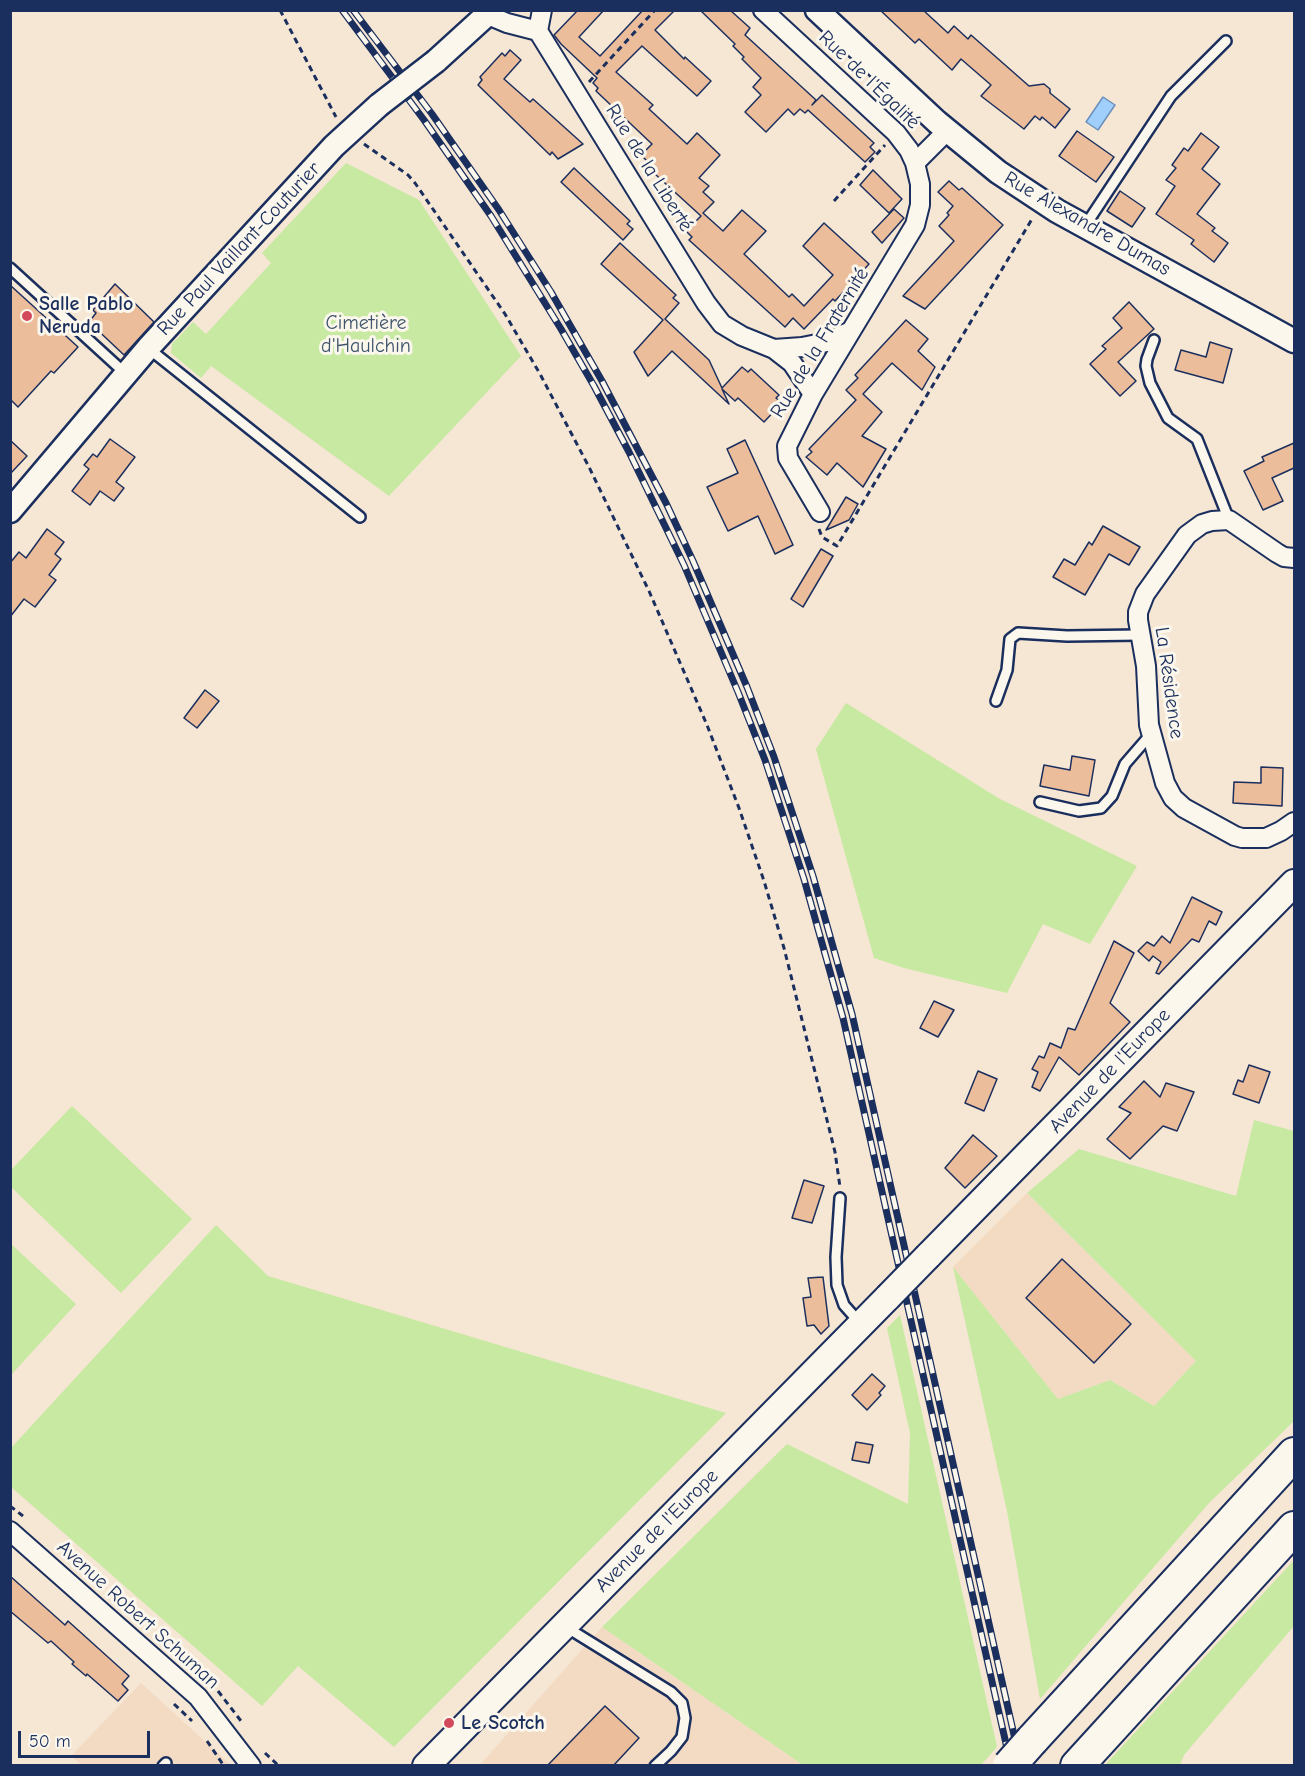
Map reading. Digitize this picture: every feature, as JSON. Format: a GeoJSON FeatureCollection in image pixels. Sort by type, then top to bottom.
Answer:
{"type":"FeatureCollection","features":[{"type":"Feature","properties":{"kind":"highway"},"geometry":{"type":"LineString","coordinates":[[1009,1766],[1294,1454]]}},
{"type":"Feature","properties":{"kind":"highway"},"geometry":{"type":"LineString","coordinates":[[1077,1766],[1294,1528]]}},
{"type":"Feature","properties":{"kind":"main road","name":"Avenue de l'Europe"},"geometry":{"type":"LineString","coordinates":[[426,1766],[1294,884]]}},
{"type":"Feature","properties":{"kind":"street"},"geometry":{"type":"LineString","coordinates":[[490,13],[507,23],[538,31],[542,10]]}},
{"type":"Feature","properties":{"kind":"street","name":"Rue de l'Égalité"},"geometry":{"type":"LineString","coordinates":[[763,10],[896,133],[909,150],[915,163],[920,195]]}},
{"type":"Feature","properties":{"kind":"street","name":"Rue Alexandre Dumas"},"geometry":{"type":"LineString","coordinates":[[817,10],[947,131],[998,172],[1085,226],[1294,341]]}},
{"type":"Feature","properties":{"kind":"street","name":"Rue Paul Vaillant-Couturier"},"geometry":{"type":"LineString","coordinates":[[10,511],[148,348],[347,133],[379,105],[436,62],[490,13]]}},
{"type":"Feature","properties":{"kind":"street","name":"Rue de la Liberté"},"geometry":{"type":"LineString","coordinates":[[538,31],[717,319],[742,336],[774,349],[792,363],[813,394]]}},
{"type":"Feature","properties":{"kind":"street"},"geometry":{"type":"LineString","coordinates":[[915,163],[947,131]]}},
{"type":"Feature","properties":{"kind":"street","name":"Rue de la Fraternité"},"geometry":{"type":"LineString","coordinates":[[820,512],[791,464],[786,452],[789,439],[813,394],[915,225],[920,195]]}},
{"type":"Feature","properties":{"kind":"street","name":"Rue de la Liberté"},"geometry":{"type":"LineString","coordinates":[[774,349],[827,342],[851,331]]}},
{"type":"Feature","properties":{"kind":"street"},"geometry":{"type":"LineString","coordinates":[[1229,520],[1277,553],[1284,557],[1294,558]]}},
{"type":"Feature","properties":{"kind":"street","name":"La Résidence"},"geometry":{"type":"LineString","coordinates":[[1229,520],[1202,524],[1194,528],[1181,542],[1141,603],[1138,620],[1146,666],[1147,710],[1151,734],[1168,791],[1184,808],[1234,836],[1242,838],[1266,837],[1294,822]]}},
{"type":"Feature","properties":{"kind":"street","name":"Avenue Robert Schuman"},"geometry":{"type":"LineString","coordinates":[[11,1531],[198,1697],[251,1766]]}},
{"type":"Feature","properties":{"kind":"lane"},"geometry":{"type":"LineString","coordinates":[[1085,226],[1171,96],[1226,41]]}},
{"type":"Feature","properties":{"kind":"lane"},"geometry":{"type":"LineString","coordinates":[[10,268],[126,374]]}},
{"type":"Feature","properties":{"kind":"lane"},"geometry":{"type":"LineString","coordinates":[[1154,340],[1146,366],[1150,383],[1168,418],[1197,439],[1229,520]]}},
{"type":"Feature","properties":{"kind":"lane"},"geometry":{"type":"LineString","coordinates":[[148,348],[360,517]]}},
{"type":"Feature","properties":{"kind":"lane"},"geometry":{"type":"LineString","coordinates":[[996,701],[1007,670],[1010,639],[1018,633],[1067,636],[1140,635]]}},
{"type":"Feature","properties":{"kind":"lane"},"geometry":{"type":"LineString","coordinates":[[1041,802],[1079,811],[1101,808],[1112,796],[1125,764],[1151,734]]}},
{"type":"Feature","properties":{"kind":"lane"},"geometry":{"type":"LineString","coordinates":[[840,1198],[836,1257],[837,1285],[844,1305],[861,1324]]}},
{"type":"Feature","properties":{"kind":"lane"},"geometry":{"type":"LineString","coordinates":[[564,1626],[671,1692],[682,1703],[685,1718],[682,1737],[655,1766]]}},
{"type":"Feature","properties":{"kind":"path"},"geometry":{"type":"LineString","coordinates":[[280,10],[327,103],[347,133],[408,175],[498,304],[540,374],[590,467],[639,570],[704,716],[764,881],[835,1152],[840,1198]]}},
{"type":"Feature","properties":{"kind":"path"},"geometry":{"type":"LineString","coordinates":[[578,95],[655,10]]}},
{"type":"Feature","properties":{"kind":"path"},"geometry":{"type":"LineString","coordinates":[[834,201],[896,133]]}},
{"type":"Feature","properties":{"kind":"path"},"geometry":{"type":"LineString","coordinates":[[820,512],[819,532],[822,537],[837,546],[1043,202]]}},
{"type":"Feature","properties":{"kind":"path"},"geometry":{"type":"LineString","coordinates":[[174,1704],[196,1726]]}},
{"type":"Feature","properties":{"kind":"path"},"geometry":{"type":"LineString","coordinates":[[206,1739],[224,1766]]}},
{"type":"Feature","properties":{"kind":"shaded area"},"geometry":{"type":"Polygon","coordinates":[[[1027,1193],[1196,1361],[1154,1406],[1110,1380],[1058,1399],[953,1267],[1027,1193]]]}},
{"type":"Feature","properties":{"kind":"shaded area"},"geometry":{"type":"Polygon","coordinates":[[[602,1627],[803,1765],[479,1766],[602,1627]]]}},
{"type":"Feature","properties":{"kind":"shaded area"},"geometry":{"type":"Polygon","coordinates":[[[141,1683],[231,1765],[82,1765],[71,1756],[141,1683]]]}},
{"type":"Feature","properties":{"kind":"green space","name":"Cimetière d'Haulchin"},"geometry":{"type":"Polygon","coordinates":[[[346,163],[419,200],[521,356],[389,496],[211,366],[201,378],[171,353],[172,344],[193,322],[206,334],[271,263],[262,253],[346,163]]]}},
{"type":"Feature","properties":{"kind":"green space"},"geometry":{"type":"Polygon","coordinates":[[[846,703],[1000,799],[1137,866],[1090,944],[1043,924],[1007,993],[904,968],[874,958],[816,749],[846,703]]]}},
{"type":"Feature","properties":{"kind":"green space"},"geometry":{"type":"Polygon","coordinates":[[[72,1106],[192,1219],[121,1293],[11,1187],[11,1170],[72,1106]]]}},
{"type":"Feature","properties":{"kind":"green space"},"geometry":{"type":"Polygon","coordinates":[[[1254,1120],[1294,1131],[1294,1421],[1209,1503],[1040,1699],[1007,1511],[953,1267],[1058,1399],[1110,1380],[1154,1406],[1196,1361],[1027,1193],[1079,1149],[1236,1196],[1254,1120]]]}},
{"type":"Feature","properties":{"kind":"green space"},"geometry":{"type":"Polygon","coordinates":[[[216,1225],[268,1276],[726,1413],[394,1747],[298,1666],[262,1706],[11,1487],[11,1448],[216,1225]]]}},
{"type":"Feature","properties":{"kind":"green space"},"geometry":{"type":"Polygon","coordinates":[[[11,1244],[76,1304],[10,1375],[11,1244]]]}},
{"type":"Feature","properties":{"kind":"green space"},"geometry":{"type":"Polygon","coordinates":[[[900,1315],[997,1747],[981,1765],[803,1765],[602,1627],[787,1444],[908,1504],[910,1433],[887,1328],[900,1315]]]}},
{"type":"Feature","properties":{"kind":"green space"},"geometry":{"type":"Polygon","coordinates":[[[1294,1560],[1294,1626],[1184,1755],[1180,1765],[1105,1765],[1294,1560]]]}},
{"type":"Feature","properties":{"kind":"water"},"geometry":{"type":"Polygon","coordinates":[[[1103,97],[1115,105],[1098,130],[1086,122],[1103,97]]]}},
{"type":"Feature","properties":{"kind":"building"},"geometry":{"type":"Polygon","coordinates":[[[578,10],[604,10],[579,37],[600,56],[643,10],[675,10],[655,30],[684,59],[685,57],[711,81],[697,96],[642,46],[616,72],[653,105],[649,109],[687,144],[697,133],[720,155],[699,178],[709,186],[703,192],[714,202],[703,213],[723,231],[742,210],[766,231],[744,254],[789,297],[792,294],[804,306],[833,275],[803,246],[824,223],[869,264],[835,301],[833,299],[804,329],[793,318],[785,327],[689,240],[692,237],[686,231],[701,216],[644,164],[647,161],[641,155],[652,144],[596,91],[598,88],[593,83],[597,78],[554,35],[578,10]]]}},
{"type":"Feature","properties":{"kind":"building"},"geometry":{"type":"Polygon","coordinates":[[[700,10],[730,10],[750,28],[745,35],[816,100],[812,105],[822,95],[874,143],[870,147],[875,152],[865,162],[808,110],[805,113],[800,109],[794,115],[788,109],[766,132],[745,112],[761,95],[753,87],[761,78],[742,59],[744,57],[733,46],[735,44],[700,10]]]}},
{"type":"Feature","properties":{"kind":"building"},"geometry":{"type":"Polygon","coordinates":[[[880,10],[923,10],[948,33],[954,26],[968,39],[971,35],[1029,86],[1044,84],[1050,89],[1050,93],[1070,109],[1055,128],[1042,117],[1040,120],[1035,116],[1024,129],[981,96],[991,85],[961,59],[952,70],[919,39],[915,43],[880,10]]]}},
{"type":"Feature","properties":{"kind":"building"},"geometry":{"type":"Polygon","coordinates":[[[510,50],[521,60],[504,79],[530,102],[533,99],[583,144],[558,159],[552,152],[550,155],[478,85],[482,80],[480,77],[502,53],[505,56],[510,50]]]}},
{"type":"Feature","properties":{"kind":"building"},"geometry":{"type":"Polygon","coordinates":[[[1077,131],[1114,157],[1096,182],[1059,156],[1077,131]]]}},
{"type":"Feature","properties":{"kind":"building"},"geometry":{"type":"Polygon","coordinates":[[[1201,133],[1219,147],[1202,169],[1220,184],[1197,214],[1215,228],[1212,231],[1228,243],[1214,262],[1191,244],[1194,240],[1156,214],[1175,186],[1166,180],[1176,168],[1172,165],[1184,148],[1188,151],[1201,133]]]}},
{"type":"Feature","properties":{"kind":"building"},"geometry":{"type":"Polygon","coordinates":[[[574,168],[630,221],[627,224],[633,229],[623,240],[561,182],[574,168]]]}},
{"type":"Feature","properties":{"kind":"building"},"geometry":{"type":"Polygon","coordinates":[[[873,170],[902,199],[889,213],[860,185],[873,170]]]}},
{"type":"Feature","properties":{"kind":"building"},"geometry":{"type":"Polygon","coordinates":[[[949,181],[959,190],[962,188],[1003,225],[925,309],[903,296],[954,241],[939,226],[949,215],[947,213],[953,206],[938,192],[949,181]]]}},
{"type":"Feature","properties":{"kind":"building"},"geometry":{"type":"Polygon","coordinates":[[[1120,191],[1145,208],[1132,227],[1107,211],[1120,191]]]}},
{"type":"Feature","properties":{"kind":"building"},"geometry":{"type":"Polygon","coordinates":[[[894,209],[904,218],[882,243],[872,232],[894,209]]]}},
{"type":"Feature","properties":{"kind":"building"},"geometry":{"type":"Polygon","coordinates":[[[620,243],[676,295],[673,298],[679,303],[665,319],[709,360],[722,388],[742,367],[748,372],[751,369],[779,395],[776,398],[782,403],[764,422],[738,398],[735,401],[722,389],[729,404],[672,351],[648,376],[634,352],[663,320],[601,264],[620,243]]]}},
{"type":"Feature","properties":{"kind":"building"},"geometry":{"type":"Polygon","coordinates":[[[115,284],[154,322],[124,355],[89,322],[96,313],[93,310],[115,284]]]}},
{"type":"Feature","properties":{"kind":"building","name":"Salle Pablo Neruda"},"geometry":{"type":"Polygon","coordinates":[[[10,285],[78,347],[54,373],[51,371],[18,407],[10,399],[10,285]]]}},
{"type":"Feature","properties":{"kind":"building"},"geometry":{"type":"Polygon","coordinates":[[[1129,302],[1154,329],[1118,362],[1136,381],[1120,396],[1090,364],[1106,349],[1102,346],[1122,328],[1113,318],[1129,302]]]}},
{"type":"Feature","properties":{"kind":"building"},"geometry":{"type":"Polygon","coordinates":[[[906,320],[928,339],[918,351],[935,367],[922,390],[892,363],[863,394],[882,412],[862,436],[886,449],[863,487],[837,463],[827,475],[806,457],[812,452],[809,449],[856,400],[846,390],[858,378],[855,375],[906,320]]]}},
{"type":"Feature","properties":{"kind":"building"},"geometry":{"type":"Polygon","coordinates":[[[1210,342],[1232,349],[1223,383],[1175,370],[1181,350],[1206,357],[1210,342]]]}},
{"type":"Feature","properties":{"kind":"building"},"geometry":{"type":"Polygon","coordinates":[[[110,439],[135,457],[116,482],[124,488],[114,501],[100,491],[90,505],[72,491],[89,469],[84,465],[93,454],[97,457],[110,439]]]}},
{"type":"Feature","properties":{"kind":"building"},"geometry":{"type":"Polygon","coordinates":[[[10,440],[27,456],[10,474],[10,440]]]}},
{"type":"Feature","properties":{"kind":"building"},"geometry":{"type":"Polygon","coordinates":[[[745,440],[793,545],[775,554],[758,516],[728,531],[707,487],[738,473],[727,449],[745,440]]]}},
{"type":"Feature","properties":{"kind":"building"},"geometry":{"type":"Polygon","coordinates":[[[1294,443],[1294,468],[1272,478],[1283,501],[1263,510],[1244,471],[1264,461],[1262,457],[1294,443]]]}},
{"type":"Feature","properties":{"kind":"building"},"geometry":{"type":"Polygon","coordinates":[[[846,497],[858,504],[849,520],[826,530],[846,497]]]}},
{"type":"Feature","properties":{"kind":"building"},"geometry":{"type":"Polygon","coordinates":[[[1103,526],[1140,547],[1129,565],[1109,554],[1085,595],[1053,577],[1064,559],[1075,565],[1089,542],[1092,545],[1103,526]]]}},
{"type":"Feature","properties":{"kind":"building"},"geometry":{"type":"Polygon","coordinates":[[[47,529],[64,542],[55,554],[61,559],[49,575],[56,580],[35,607],[24,599],[10,617],[10,563],[19,552],[26,558],[47,529]]]}},
{"type":"Feature","properties":{"kind":"building"},"geometry":{"type":"Polygon","coordinates":[[[821,549],[833,556],[803,607],[791,599],[821,549]]]}},
{"type":"Feature","properties":{"kind":"building"},"geometry":{"type":"Polygon","coordinates":[[[205,690],[219,701],[197,728],[184,718],[205,690]]]}},
{"type":"Feature","properties":{"kind":"building"},"geometry":{"type":"Polygon","coordinates":[[[1072,756],[1095,760],[1089,796],[1040,786],[1044,765],[1070,770],[1072,756]]]}},
{"type":"Feature","properties":{"kind":"building"},"geometry":{"type":"Polygon","coordinates":[[[1261,767],[1283,768],[1282,806],[1233,803],[1234,782],[1261,783],[1261,767]]]}},
{"type":"Feature","properties":{"kind":"building"},"geometry":{"type":"Polygon","coordinates":[[[1192,897],[1222,912],[1216,925],[1209,921],[1199,942],[1192,939],[1159,974],[1156,973],[1161,962],[1153,956],[1149,961],[1138,951],[1147,942],[1154,946],[1162,936],[1170,943],[1192,897]]]}},
{"type":"Feature","properties":{"kind":"building"},"geometry":{"type":"Polygon","coordinates":[[[1114,941],[1134,953],[1110,1003],[1130,1022],[1079,1075],[1059,1057],[1040,1091],[1032,1087],[1038,1072],[1032,1069],[1039,1056],[1044,1058],[1050,1043],[1061,1048],[1068,1028],[1075,1030],[1114,941]]]}},
{"type":"Feature","properties":{"kind":"building"},"geometry":{"type":"Polygon","coordinates":[[[934,1001],[954,1010],[938,1037],[920,1028],[934,1001]]]}},
{"type":"Feature","properties":{"kind":"building"},"geometry":{"type":"Polygon","coordinates":[[[1249,1065],[1270,1072],[1259,1103],[1233,1094],[1238,1080],[1243,1082],[1249,1065]]]}},
{"type":"Feature","properties":{"kind":"building"},"geometry":{"type":"Polygon","coordinates":[[[978,1071],[997,1079],[984,1111],[965,1103],[978,1071]]]}},
{"type":"Feature","properties":{"kind":"building"},"geometry":{"type":"Polygon","coordinates":[[[1144,1081],[1160,1097],[1166,1083],[1194,1092],[1177,1131],[1163,1126],[1130,1159],[1107,1139],[1131,1113],[1119,1107],[1144,1081]]]}},
{"type":"Feature","properties":{"kind":"building"},"geometry":{"type":"Polygon","coordinates":[[[973,1135],[997,1156],[965,1188],[945,1168],[973,1135]]]}},
{"type":"Feature","properties":{"kind":"building"},"geometry":{"type":"Polygon","coordinates":[[[804,1180],[824,1186],[812,1223],[792,1218],[804,1180]]]}},
{"type":"Feature","properties":{"kind":"building"},"geometry":{"type":"Polygon","coordinates":[[[1062,1259],[1131,1324],[1094,1363],[1026,1298],[1062,1259]]]}},
{"type":"Feature","properties":{"kind":"building"},"geometry":{"type":"Polygon","coordinates":[[[823,1277],[829,1326],[821,1334],[814,1325],[807,1326],[803,1298],[811,1297],[808,1278],[823,1277]]]}},
{"type":"Feature","properties":{"kind":"building"},"geometry":{"type":"Polygon","coordinates":[[[872,1374],[885,1386],[879,1393],[881,1395],[867,1410],[852,1395],[872,1374]]]}},
{"type":"Feature","properties":{"kind":"building"},"geometry":{"type":"Polygon","coordinates":[[[856,1442],[873,1445],[869,1463],[852,1460],[856,1442]]]}},
{"type":"Feature","properties":{"kind":"building"},"geometry":{"type":"Polygon","coordinates":[[[10,1576],[65,1625],[68,1621],[129,1676],[122,1684],[128,1690],[118,1701],[72,1664],[74,1662],[51,1641],[48,1643],[10,1611],[10,1576]]]}},
{"type":"Feature","properties":{"kind":"building"},"geometry":{"type":"Polygon","coordinates":[[[605,1706],[639,1738],[613,1766],[547,1766],[605,1706]]]}},
{"type":"Feature","properties":{"kind":"railway"},"geometry":{"type":"LineString","coordinates":[[342,10],[424,120],[491,216],[594,386],[684,565],[765,760],[804,879],[843,1018],[1011,1766]]}},
{"type":"Feature","properties":{"kind":"railway"},"geometry":{"type":"LineString","coordinates":[[353,10],[432,114],[499,210],[551,292],[602,381],[666,503],[693,561],[774,757],[813,876],[852,1014],[1021,1766]]}},
{"type":"Feature","properties":{"kind":"place","name":"Salle Pablo Neruda"},"geometry":{"type":"Point","coordinates":[27,316]}},
{"type":"Feature","properties":{"kind":"place","name":"Le Scotch"},"geometry":{"type":"Point","coordinates":[449,1723]}}]}
